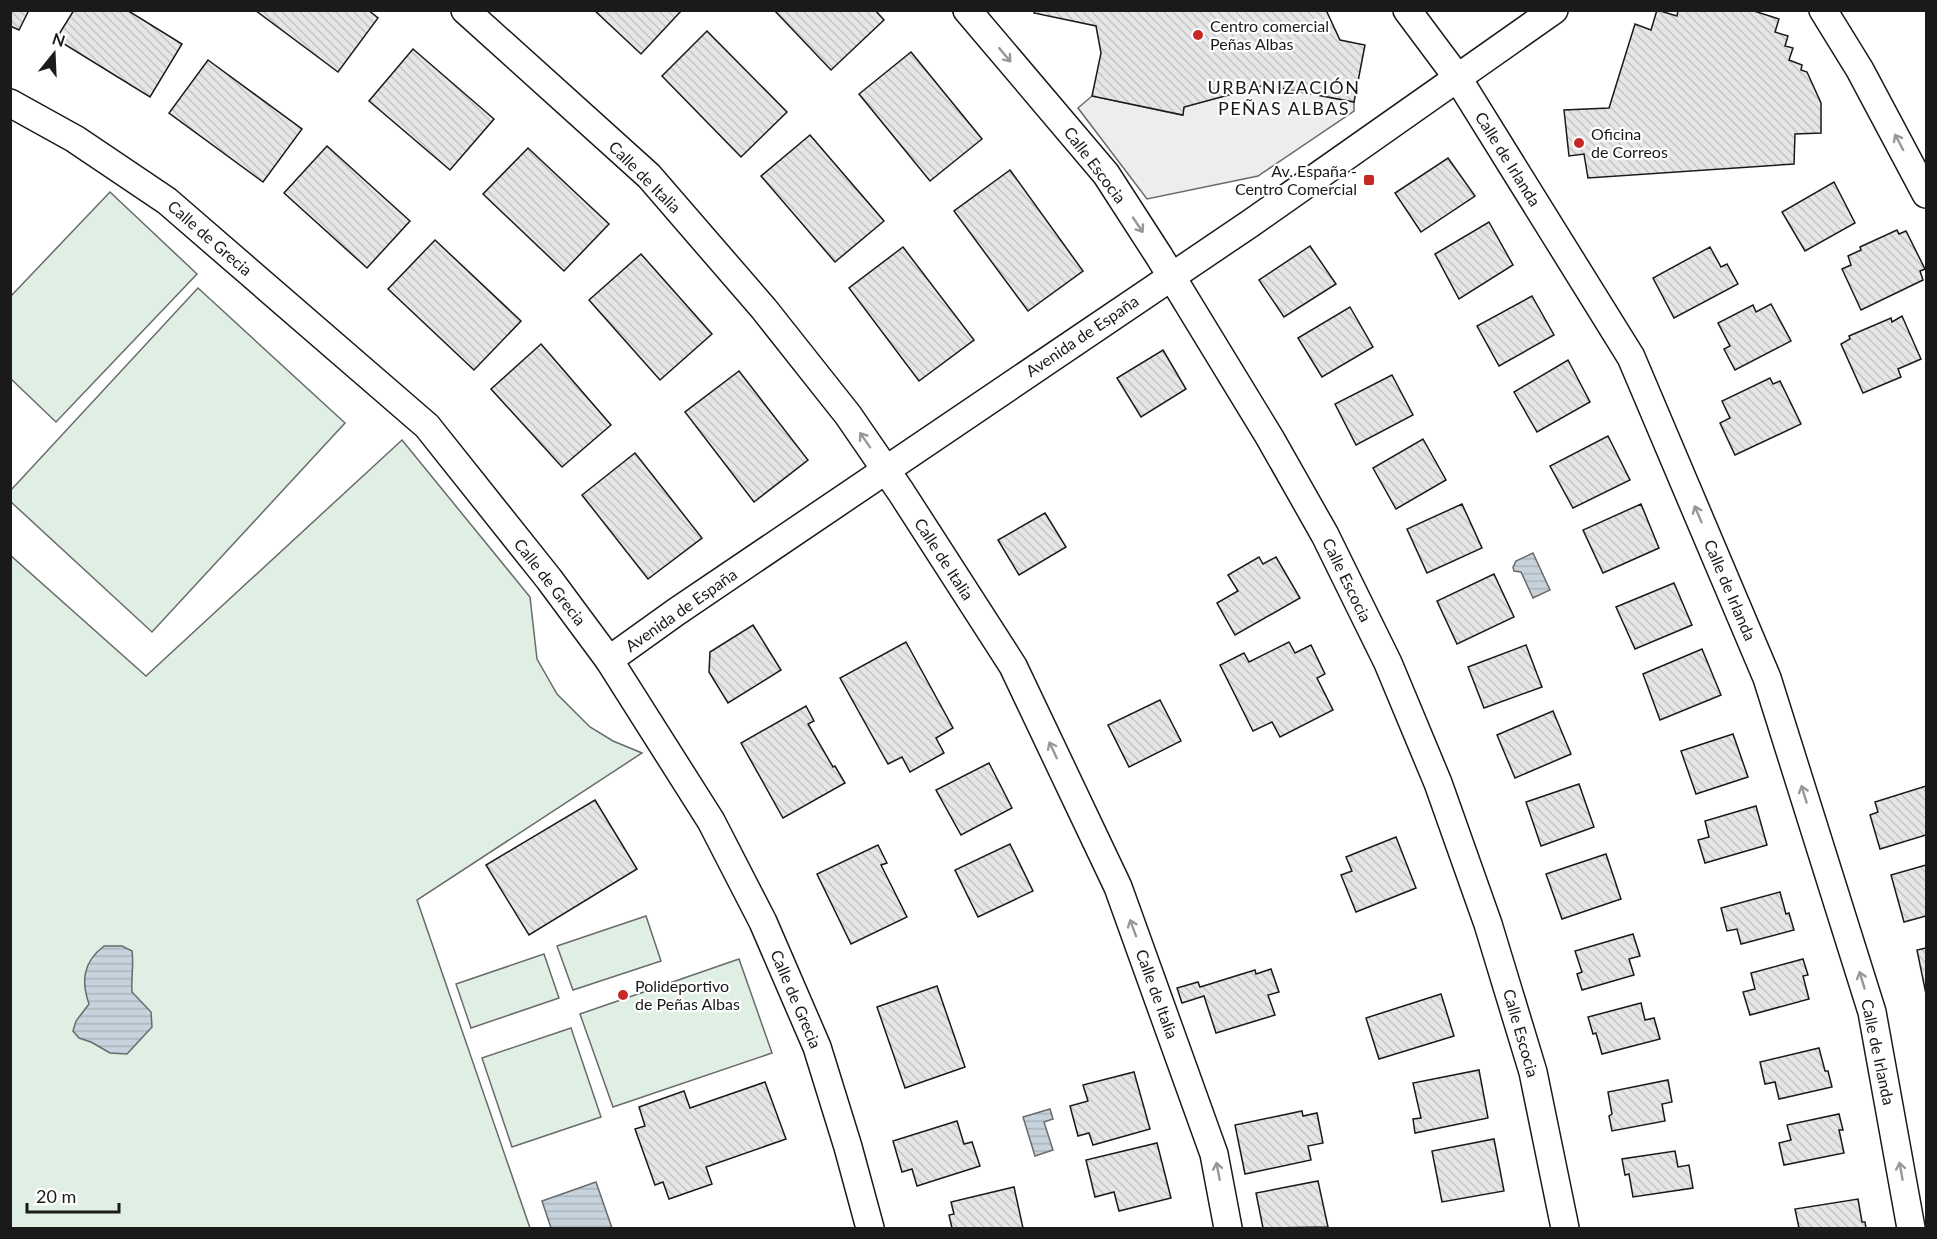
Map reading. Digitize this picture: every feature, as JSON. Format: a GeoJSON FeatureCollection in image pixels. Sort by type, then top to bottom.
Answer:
{"type":"FeatureCollection","features":[{"type":"Feature","properties":{"kind":"street","name":"Calle de Italia"},"geometry":{"type":"LineString","coordinates":[[465,10],[649,176],[771,318],[848,415],[887,470],[1013,666],[1118,887],[1214,1154],[1228,1228]]}},
{"type":"Feature","properties":{"kind":"street","name":"Calle Escocia"},"geometry":{"type":"LineString","coordinates":[[968,10],[1106,174],[1270,438],[1325,535],[1388,663],[1438,783],[1488,924],[1533,1072],[1565,1228]]}},
{"type":"Feature","properties":{"kind":"street","name":"Calle de Irlanda"},"geometry":{"type":"LineString","coordinates":[[1407,10],[1457,77],[1631,357],[1767,678],[1872,1012],[1911,1228]]}},
{"type":"Feature","properties":{"kind":"street","name":"Avenida de España"},"geometry":{"type":"LineString","coordinates":[[609,660],[676,612],[1259,217],[1554,10]]}},
{"type":"Feature","properties":{"kind":"street"},"geometry":{"type":"LineString","coordinates":[[1822,10],[1860,70],[1926,194]]}},
{"type":"Feature","properties":{"kind":"street","name":"Calle de Grecia"},"geometry":{"type":"LineString","coordinates":[[10,103],[75,139],[167,201],[427,426],[549,579],[609,660],[711,821],[763,921],[817,1047],[870,1228]]}},
{"type":"Feature","properties":{"kind":"green space"},"geometry":{"type":"Polygon","coordinates":[[[110,192],[197,274],[56,422],[11,379],[11,296],[110,192]]]}},
{"type":"Feature","properties":{"kind":"green space"},"geometry":{"type":"Polygon","coordinates":[[[198,288],[345,423],[152,632],[11,502],[11,490],[198,288]]]}},
{"type":"Feature","properties":{"kind":"green space"},"geometry":{"type":"Polygon","coordinates":[[[402,440],[530,597],[537,659],[557,694],[590,727],[613,741],[642,753],[417,900],[530,1228],[11,1228],[10,555],[146,676],[402,440]]]}},
{"type":"Feature","properties":{"kind":"green space"},"geometry":{"type":"Polygon","coordinates":[[[646,916],[661,961],[573,990],[557,946],[646,916]]]}},
{"type":"Feature","properties":{"kind":"green space"},"geometry":{"type":"Polygon","coordinates":[[[544,954],[559,998],[471,1028],[456,984],[544,954]]]}},
{"type":"Feature","properties":{"kind":"green space"},"geometry":{"type":"Polygon","coordinates":[[[739,959],[772,1053],[613,1107],[580,1014],[739,959]]]}},
{"type":"Feature","properties":{"kind":"green space"},"geometry":{"type":"Polygon","coordinates":[[[571,1028],[601,1117],[512,1147],[482,1058],[571,1028]]]}},
{"type":"Feature","properties":{"kind":"shaded area"},"geometry":{"type":"Polygon","coordinates":[[[1265,85],[1354,102],[1354,111],[1258,176],[1147,199],[1078,108],[1092,96],[1182,115],[1184,107],[1265,85]]]}},
{"type":"Feature","properties":{"kind":"shaded area"},"geometry":{"type":"Polygon","coordinates":[[[1533,553],[1550,590],[1533,598],[1521,572],[1514,571],[1513,567],[1516,561],[1533,553]]]}},
{"type":"Feature","properties":{"kind":"shaded area"},"geometry":{"type":"Polygon","coordinates":[[[104,946],[122,946],[132,951],[132,992],[151,1012],[152,1027],[127,1054],[110,1053],[79,1038],[73,1031],[76,1021],[89,1004],[85,987],[88,965],[104,946]]]}},
{"type":"Feature","properties":{"kind":"shaded area"},"geometry":{"type":"Polygon","coordinates":[[[1050,1109],[1053,1119],[1044,1122],[1053,1150],[1035,1156],[1023,1117],[1050,1109]]]}},
{"type":"Feature","properties":{"kind":"shaded area"},"geometry":{"type":"Polygon","coordinates":[[[596,1182],[612,1228],[551,1228],[542,1201],[596,1182]]]}},
{"type":"Feature","properties":{"kind":"building"},"geometry":{"type":"Polygon","coordinates":[[[10,10],[29,10],[19,30],[10,26],[10,10]]]}},
{"type":"Feature","properties":{"kind":"building"},"geometry":{"type":"Polygon","coordinates":[[[74,10],[127,10],[182,44],[150,97],[56,39],[74,10]]]}},
{"type":"Feature","properties":{"kind":"building"},"geometry":{"type":"Polygon","coordinates":[[[255,10],[368,10],[378,18],[338,72],[255,10]]]}},
{"type":"Feature","properties":{"kind":"building"},"geometry":{"type":"Polygon","coordinates":[[[594,10],[682,10],[641,54],[594,10]]]}},
{"type":"Feature","properties":{"kind":"building"},"geometry":{"type":"Polygon","coordinates":[[[774,10],[875,10],[884,20],[831,70],[774,10]]]}},
{"type":"Feature","properties":{"kind":"building"},"geometry":{"type":"Polygon","coordinates":[[[1035,10],[1326,10],[1340,40],[1365,45],[1354,102],[1265,85],[1184,107],[1183,115],[1092,96],[1101,53],[1096,26],[1034,13],[1035,10]]]}},
{"type":"Feature","properties":{"kind":"building"},"geometry":{"type":"Polygon","coordinates":[[[1657,10],[1677,16],[1678,10],[1751,10],[1779,19],[1775,32],[1788,36],[1785,46],[1793,48],[1789,60],[1802,65],[1801,70],[1807,72],[1821,103],[1821,133],[1795,134],[1794,164],[1588,178],[1584,154],[1569,156],[1564,110],[1609,108],[1635,24],[1651,30],[1657,10]]]}},
{"type":"Feature","properties":{"kind":"building"},"geometry":{"type":"Polygon","coordinates":[[[707,31],[787,112],[741,157],[662,76],[707,31]]]}},
{"type":"Feature","properties":{"kind":"building"},"geometry":{"type":"Polygon","coordinates":[[[413,49],[494,119],[450,170],[369,101],[413,49]]]}},
{"type":"Feature","properties":{"kind":"building"},"geometry":{"type":"Polygon","coordinates":[[[911,52],[982,139],[930,181],[859,94],[911,52]]]}},
{"type":"Feature","properties":{"kind":"building"},"geometry":{"type":"Polygon","coordinates":[[[208,60],[302,129],[263,182],[169,113],[208,60]]]}},
{"type":"Feature","properties":{"kind":"building"},"geometry":{"type":"Polygon","coordinates":[[[810,135],[884,221],[835,262],[761,176],[810,135]]]}},
{"type":"Feature","properties":{"kind":"building"},"geometry":{"type":"Polygon","coordinates":[[[327,146],[410,221],[367,268],[284,193],[327,146]]]}},
{"type":"Feature","properties":{"kind":"building"},"geometry":{"type":"Polygon","coordinates":[[[528,148],[609,224],[564,271],[483,194],[528,148]]]}},
{"type":"Feature","properties":{"kind":"building"},"geometry":{"type":"Polygon","coordinates":[[[1448,158],[1475,196],[1421,232],[1395,193],[1448,158]]]}},
{"type":"Feature","properties":{"kind":"building"},"geometry":{"type":"Polygon","coordinates":[[[1010,170],[1083,271],[1028,311],[954,211],[1010,170]]]}},
{"type":"Feature","properties":{"kind":"building"},"geometry":{"type":"Polygon","coordinates":[[[1834,182],[1855,223],[1805,251],[1782,212],[1834,182]]]}},
{"type":"Feature","properties":{"kind":"building"},"geometry":{"type":"Polygon","coordinates":[[[1489,222],[1513,265],[1459,299],[1435,254],[1489,222]]]}},
{"type":"Feature","properties":{"kind":"building"},"geometry":{"type":"Polygon","coordinates":[[[1897,230],[1899,234],[1906,231],[1925,269],[1920,271],[1923,280],[1861,310],[1842,269],[1851,265],[1848,256],[1861,250],[1860,247],[1897,230]]]}},
{"type":"Feature","properties":{"kind":"building"},"geometry":{"type":"Polygon","coordinates":[[[435,240],[521,321],[474,370],[388,289],[435,240]]]}},
{"type":"Feature","properties":{"kind":"building"},"geometry":{"type":"Polygon","coordinates":[[[1310,246],[1336,284],[1284,317],[1259,280],[1310,246]]]}},
{"type":"Feature","properties":{"kind":"building"},"geometry":{"type":"Polygon","coordinates":[[[903,247],[974,340],[919,381],[849,288],[903,247]]]}},
{"type":"Feature","properties":{"kind":"building"},"geometry":{"type":"Polygon","coordinates":[[[1710,247],[1721,267],[1727,264],[1738,284],[1674,318],[1653,278],[1710,247]]]}},
{"type":"Feature","properties":{"kind":"building"},"geometry":{"type":"Polygon","coordinates":[[[641,254],[712,334],[660,380],[589,300],[641,254]]]}},
{"type":"Feature","properties":{"kind":"building"},"geometry":{"type":"Polygon","coordinates":[[[1532,296],[1554,335],[1499,366],[1477,326],[1532,296]]]}},
{"type":"Feature","properties":{"kind":"building"},"geometry":{"type":"Polygon","coordinates":[[[1771,304],[1791,341],[1735,370],[1724,349],[1730,346],[1718,323],[1753,305],[1756,312],[1771,304]]]}},
{"type":"Feature","properties":{"kind":"building"},"geometry":{"type":"Polygon","coordinates":[[[1350,307],[1373,347],[1322,377],[1298,338],[1350,307]]]}},
{"type":"Feature","properties":{"kind":"building"},"geometry":{"type":"Polygon","coordinates":[[[1902,316],[1921,359],[1898,369],[1901,377],[1863,393],[1841,344],[1850,339],[1849,336],[1891,318],[1892,322],[1902,316]]]}},
{"type":"Feature","properties":{"kind":"building"},"geometry":{"type":"Polygon","coordinates":[[[541,344],[611,425],[562,467],[491,389],[541,344]]]}},
{"type":"Feature","properties":{"kind":"building"},"geometry":{"type":"Polygon","coordinates":[[[1163,350],[1186,389],[1141,417],[1117,378],[1163,350]]]}},
{"type":"Feature","properties":{"kind":"building"},"geometry":{"type":"Polygon","coordinates":[[[1568,360],[1590,402],[1537,432],[1514,392],[1568,360]]]}},
{"type":"Feature","properties":{"kind":"building"},"geometry":{"type":"Polygon","coordinates":[[[739,371],[808,460],[754,502],[685,412],[739,371]]]}},
{"type":"Feature","properties":{"kind":"building"},"geometry":{"type":"Polygon","coordinates":[[[1392,375],[1413,415],[1356,445],[1335,404],[1392,375]]]}},
{"type":"Feature","properties":{"kind":"building"},"geometry":{"type":"Polygon","coordinates":[[[1770,378],[1773,384],[1780,381],[1801,424],[1735,455],[1720,423],[1730,418],[1722,401],[1770,378]]]}},
{"type":"Feature","properties":{"kind":"building"},"geometry":{"type":"Polygon","coordinates":[[[1608,436],[1630,480],[1573,508],[1550,466],[1608,436]]]}},
{"type":"Feature","properties":{"kind":"building"},"geometry":{"type":"Polygon","coordinates":[[[1423,439],[1446,480],[1396,509],[1373,468],[1423,439]]]}},
{"type":"Feature","properties":{"kind":"building"},"geometry":{"type":"Polygon","coordinates":[[[635,453],[702,538],[648,579],[582,495],[635,453]]]}},
{"type":"Feature","properties":{"kind":"building"},"geometry":{"type":"Polygon","coordinates":[[[1462,504],[1482,548],[1427,573],[1407,529],[1462,504]]]}},
{"type":"Feature","properties":{"kind":"building"},"geometry":{"type":"Polygon","coordinates":[[[1641,504],[1659,548],[1603,573],[1583,530],[1641,504]]]}},
{"type":"Feature","properties":{"kind":"building"},"geometry":{"type":"Polygon","coordinates":[[[1045,513],[1066,547],[1019,575],[998,540],[1045,513]]]}},
{"type":"Feature","properties":{"kind":"building"},"geometry":{"type":"Polygon","coordinates":[[[1259,557],[1263,564],[1276,557],[1300,598],[1235,635],[1217,603],[1238,591],[1228,575],[1259,557]]]}},
{"type":"Feature","properties":{"kind":"building"},"geometry":{"type":"Polygon","coordinates":[[[1494,574],[1514,617],[1457,644],[1437,601],[1494,574]]]}},
{"type":"Feature","properties":{"kind":"building"},"geometry":{"type":"Polygon","coordinates":[[[1674,583],[1692,625],[1635,649],[1616,607],[1674,583]]]}},
{"type":"Feature","properties":{"kind":"building"},"geometry":{"type":"Polygon","coordinates":[[[753,625],[781,670],[728,703],[709,672],[710,652],[753,625]]]}},
{"type":"Feature","properties":{"kind":"building"},"geometry":{"type":"Polygon","coordinates":[[[906,642],[953,728],[936,738],[944,753],[910,772],[902,757],[888,764],[840,678],[906,642]]]}},
{"type":"Feature","properties":{"kind":"building"},"geometry":{"type":"Polygon","coordinates":[[[1289,642],[1295,653],[1311,645],[1325,674],[1317,678],[1333,710],[1280,737],[1272,722],[1253,731],[1220,665],[1244,653],[1249,662],[1289,642]]]}},
{"type":"Feature","properties":{"kind":"building"},"geometry":{"type":"Polygon","coordinates":[[[1526,645],[1542,687],[1484,708],[1468,667],[1526,645]]]}},
{"type":"Feature","properties":{"kind":"building"},"geometry":{"type":"Polygon","coordinates":[[[1702,649],[1721,695],[1660,720],[1643,674],[1702,649]]]}},
{"type":"Feature","properties":{"kind":"building"},"geometry":{"type":"Polygon","coordinates":[[[1160,700],[1181,741],[1129,767],[1108,725],[1160,700]]]}},
{"type":"Feature","properties":{"kind":"building"},"geometry":{"type":"Polygon","coordinates":[[[806,706],[814,721],[808,724],[845,783],[783,818],[741,743],[806,706]]]}},
{"type":"Feature","properties":{"kind":"building"},"geometry":{"type":"Polygon","coordinates":[[[1553,711],[1571,754],[1515,778],[1497,735],[1553,711]]]}},
{"type":"Feature","properties":{"kind":"building"},"geometry":{"type":"Polygon","coordinates":[[[1733,734],[1748,777],[1696,794],[1681,751],[1733,734]]]}},
{"type":"Feature","properties":{"kind":"building"},"geometry":{"type":"Polygon","coordinates":[[[989,763],[1012,808],[961,835],[936,790],[989,763]]]}},
{"type":"Feature","properties":{"kind":"building"},"geometry":{"type":"Polygon","coordinates":[[[1579,784],[1594,827],[1541,846],[1526,802],[1579,784]]]}},
{"type":"Feature","properties":{"kind":"building"},"geometry":{"type":"Polygon","coordinates":[[[1926,786],[1926,835],[1880,849],[1870,815],[1878,812],[1875,802],[1926,786]]]}},
{"type":"Feature","properties":{"kind":"building"},"geometry":{"type":"Polygon","coordinates":[[[595,800],[637,869],[529,935],[486,865],[595,800]]]}},
{"type":"Feature","properties":{"kind":"building"},"geometry":{"type":"Polygon","coordinates":[[[1756,806],[1767,845],[1705,863],[1698,840],[1709,837],[1705,821],[1756,806]]]}},
{"type":"Feature","properties":{"kind":"building"},"geometry":{"type":"Polygon","coordinates":[[[1396,837],[1416,888],[1356,912],[1341,875],[1352,871],[1346,857],[1396,837]]]}},
{"type":"Feature","properties":{"kind":"building"},"geometry":{"type":"Polygon","coordinates":[[[1010,844],[1033,891],[978,917],[955,870],[1010,844]]]}},
{"type":"Feature","properties":{"kind":"building"},"geometry":{"type":"Polygon","coordinates":[[[878,845],[887,863],[881,865],[907,917],[851,944],[817,874],[878,845]]]}},
{"type":"Feature","properties":{"kind":"building"},"geometry":{"type":"Polygon","coordinates":[[[1606,854],[1621,899],[1562,919],[1546,874],[1606,854]]]}},
{"type":"Feature","properties":{"kind":"building"},"geometry":{"type":"Polygon","coordinates":[[[1926,865],[1926,916],[1904,922],[1891,875],[1926,865]]]}},
{"type":"Feature","properties":{"kind":"building"},"geometry":{"type":"Polygon","coordinates":[[[1780,892],[1786,914],[1789,913],[1794,930],[1741,944],[1737,929],[1727,931],[1721,908],[1780,892]]]}},
{"type":"Feature","properties":{"kind":"building"},"geometry":{"type":"Polygon","coordinates":[[[1633,934],[1640,956],[1629,959],[1634,975],[1582,990],[1577,974],[1582,972],[1575,951],[1633,934]]]}},
{"type":"Feature","properties":{"kind":"building"},"geometry":{"type":"Polygon","coordinates":[[[1926,948],[1926,994],[1917,950],[1926,948]]]}},
{"type":"Feature","properties":{"kind":"building"},"geometry":{"type":"Polygon","coordinates":[[[1803,959],[1808,975],[1803,976],[1809,999],[1750,1015],[1743,992],[1755,989],[1751,973],[1803,959]]]}},
{"type":"Feature","properties":{"kind":"building"},"geometry":{"type":"Polygon","coordinates":[[[1271,969],[1279,992],[1268,995],[1275,1015],[1216,1033],[1204,996],[1182,1003],[1177,988],[1198,982],[1200,987],[1255,970],[1256,974],[1271,969]]]}},
{"type":"Feature","properties":{"kind":"building"},"geometry":{"type":"Polygon","coordinates":[[[937,986],[965,1067],[905,1088],[877,1007],[937,986]]]}},
{"type":"Feature","properties":{"kind":"building"},"geometry":{"type":"Polygon","coordinates":[[[1441,994],[1454,1036],[1379,1059],[1366,1018],[1441,994]]]}},
{"type":"Feature","properties":{"kind":"building"},"geometry":{"type":"Polygon","coordinates":[[[1641,1003],[1645,1020],[1654,1018],[1660,1039],[1602,1054],[1596,1033],[1593,1034],[1588,1017],[1641,1003]]]}},
{"type":"Feature","properties":{"kind":"building"},"geometry":{"type":"Polygon","coordinates":[[[1819,1048],[1832,1087],[1779,1099],[1775,1082],[1765,1084],[1760,1062],[1819,1048]]]}},
{"type":"Feature","properties":{"kind":"building"},"geometry":{"type":"Polygon","coordinates":[[[1479,1070],[1488,1118],[1415,1133],[1413,1119],[1421,1118],[1413,1083],[1479,1070]]]}},
{"type":"Feature","properties":{"kind":"building"},"geometry":{"type":"Polygon","coordinates":[[[1134,1072],[1150,1129],[1093,1145],[1089,1133],[1078,1136],[1070,1106],[1088,1101],[1083,1085],[1134,1072]]]}},
{"type":"Feature","properties":{"kind":"building"},"geometry":{"type":"Polygon","coordinates":[[[1668,1080],[1672,1102],[1662,1104],[1665,1121],[1612,1131],[1608,1092],[1668,1080]]]}},
{"type":"Feature","properties":{"kind":"building"},"geometry":{"type":"Polygon","coordinates":[[[765,1082],[786,1139],[706,1167],[712,1184],[669,1199],[663,1182],[655,1185],[635,1129],[645,1126],[639,1107],[684,1091],[690,1108],[765,1082]]]}},
{"type":"Feature","properties":{"kind":"building"},"geometry":{"type":"Polygon","coordinates":[[[1302,1111],[1303,1116],[1317,1113],[1323,1143],[1308,1146],[1311,1160],[1245,1174],[1235,1125],[1302,1111]]]}},
{"type":"Feature","properties":{"kind":"building"},"geometry":{"type":"Polygon","coordinates":[[[1839,1114],[1843,1130],[1839,1130],[1844,1153],[1784,1165],[1779,1143],[1791,1140],[1787,1125],[1839,1114]]]}},
{"type":"Feature","properties":{"kind":"building"},"geometry":{"type":"Polygon","coordinates":[[[957,1121],[964,1144],[972,1142],[980,1166],[917,1186],[912,1169],[902,1172],[893,1141],[957,1121]]]}},
{"type":"Feature","properties":{"kind":"building"},"geometry":{"type":"Polygon","coordinates":[[[1494,1139],[1504,1191],[1442,1202],[1432,1151],[1494,1139]]]}},
{"type":"Feature","properties":{"kind":"building"},"geometry":{"type":"Polygon","coordinates":[[[1157,1143],[1171,1198],[1119,1211],[1114,1192],[1095,1197],[1086,1160],[1157,1143]]]}},
{"type":"Feature","properties":{"kind":"building"},"geometry":{"type":"Polygon","coordinates":[[[1675,1151],[1678,1167],[1689,1165],[1693,1188],[1633,1197],[1629,1174],[1625,1175],[1622,1159],[1675,1151]]]}},
{"type":"Feature","properties":{"kind":"building"},"geometry":{"type":"Polygon","coordinates":[[[1318,1181],[1328,1227],[1263,1228],[1256,1193],[1318,1181]]]}},
{"type":"Feature","properties":{"kind":"building"},"geometry":{"type":"Polygon","coordinates":[[[1014,1187],[1023,1228],[952,1228],[949,1215],[954,1214],[951,1202],[1014,1187]]]}},
{"type":"Feature","properties":{"kind":"building"},"geometry":{"type":"Polygon","coordinates":[[[1858,1199],[1862,1222],[1865,1222],[1866,1228],[1799,1228],[1795,1209],[1858,1199]]]}},
{"type":"Feature","properties":{"kind":"place","name":"Centro comercial Peñas Albas"},"geometry":{"type":"Point","coordinates":[1198,35]}},
{"type":"Feature","properties":{"kind":"place","name":"Oficina de Correos"},"geometry":{"type":"Point","coordinates":[1579,143]}},
{"type":"Feature","properties":{"kind":"place","name":"Av. España - Centro Comercial"},"geometry":{"type":"Point","coordinates":[1369,180]}},
{"type":"Feature","properties":{"kind":"place","name":"Polideportivo de Peñas Albas"},"geometry":{"type":"Point","coordinates":[623,995]}},
{"type":"Feature","properties":{"kind":"district","name":"URBANIZACIÓN PEÑAS ALBAS"},"geometry":{"type":"Point","coordinates":[1284,98]}}]}
